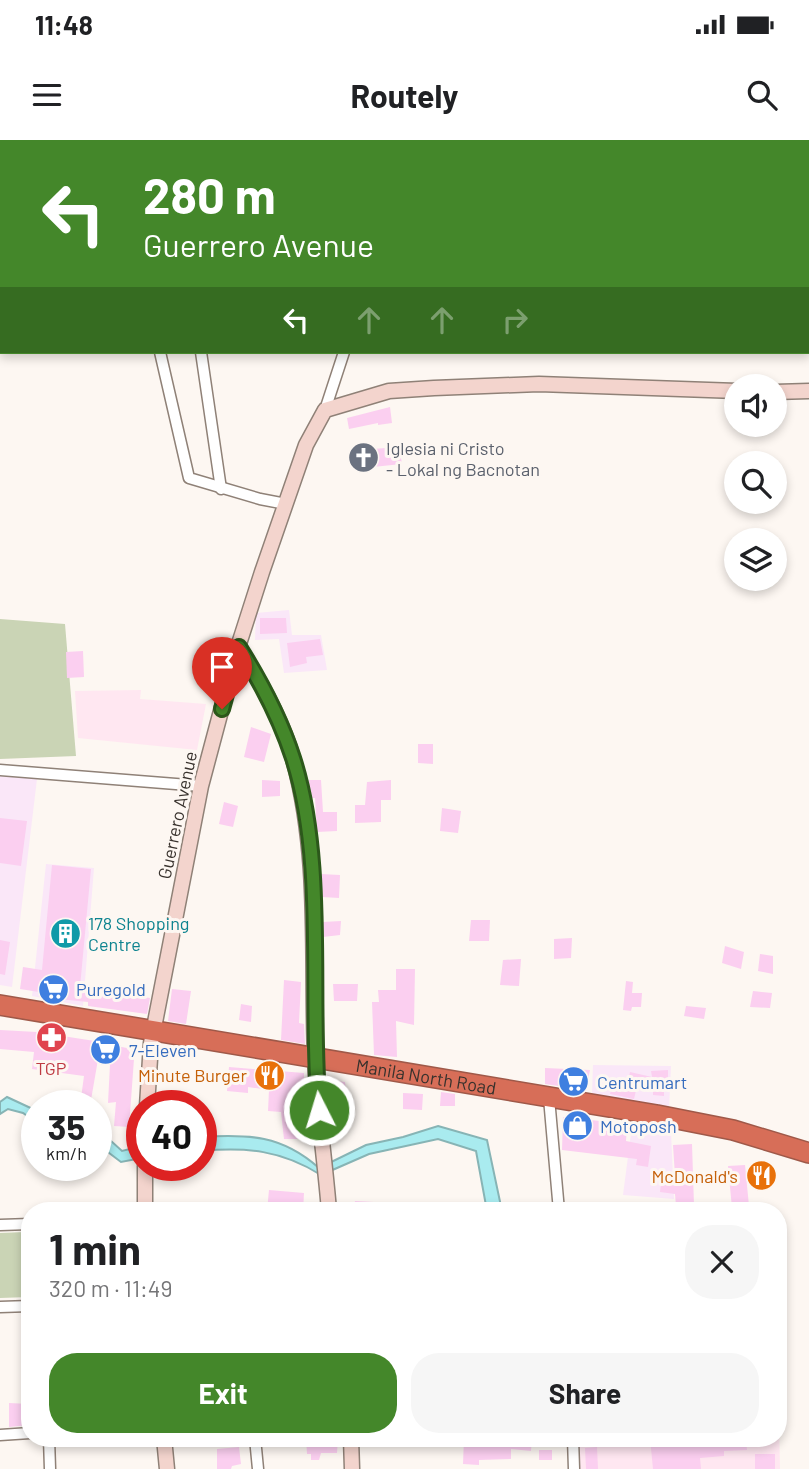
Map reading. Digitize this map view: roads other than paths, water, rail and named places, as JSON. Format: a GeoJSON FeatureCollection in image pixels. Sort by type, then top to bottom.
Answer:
{"type":"FeatureCollection","features":[{"type":"Feature","properties":{"kind":"highway","name":"Manila North Road"},"geometry":{"type":"LineString","coordinates":[[0,1005],[657,1115],[733,1130],[809,1153]]}},
{"type":"Feature","properties":{"kind":"main road"},"geometry":{"type":"LineString","coordinates":[[325,410],[389,391],[435,388],[539,384],[724,391]]}},
{"type":"Feature","properties":{"kind":"main road"},"geometry":{"type":"LineString","coordinates":[[787,391],[809,390]]}},
{"type":"Feature","properties":{"kind":"main road","name":"Guerrero Avenue"},"geometry":{"type":"LineString","coordinates":[[148,1090],[153,1031],[201,786],[239,647],[286,503],[306,444],[325,410]]}},
{"type":"Feature","properties":{"kind":"main road"},"geometry":{"type":"LineString","coordinates":[[239,647],[278,718],[293,759],[312,859],[315,1059],[328,1202]]}},
{"type":"Feature","properties":{"kind":"main road"},"geometry":{"type":"LineString","coordinates":[[145,1181],[145,1202]]}},
{"type":"Feature","properties":{"kind":"main road"},"geometry":{"type":"LineString","coordinates":[[165,1447],[167,1469]]}},
{"type":"Feature","properties":{"kind":"main road"},"geometry":{"type":"LineString","coordinates":[[351,1447],[352,1469]]}},
{"type":"Feature","properties":{"kind":"street"},"geometry":{"type":"LineString","coordinates":[[160,354],[189,478],[220,489],[286,503]]}},
{"type":"Feature","properties":{"kind":"street"},"geometry":{"type":"LineString","coordinates":[[201,354],[220,489]]}},
{"type":"Feature","properties":{"kind":"street"},"geometry":{"type":"LineString","coordinates":[[325,410],[343,354]]}},
{"type":"Feature","properties":{"kind":"street"},"geometry":{"type":"LineString","coordinates":[[0,770],[201,786]]}},
{"type":"Feature","properties":{"kind":"street"},"geometry":{"type":"LineString","coordinates":[[549,1098],[558,1202]]}},
{"type":"Feature","properties":{"kind":"street"},"geometry":{"type":"LineString","coordinates":[[0,1225],[21,1224]]}},
{"type":"Feature","properties":{"kind":"street"},"geometry":{"type":"LineString","coordinates":[[0,1307],[21,1306]]}},
{"type":"Feature","properties":{"kind":"street"},"geometry":{"type":"LineString","coordinates":[[0,1435],[21,1434]]}},
{"type":"Feature","properties":{"kind":"street"},"geometry":{"type":"LineString","coordinates":[[49,1447],[50,1469]]}},
{"type":"Feature","properties":{"kind":"street"},"geometry":{"type":"LineString","coordinates":[[256,1447],[258,1469]]}},
{"type":"Feature","properties":{"kind":"street"},"geometry":{"type":"LineString","coordinates":[[573,1447],[574,1469]]}},
{"type":"Feature","properties":{"kind":"water"},"geometry":{"type":"Polygon","coordinates":[[[7,1097],[21,1104],[21,1112],[8,1109],[0,1114],[0,1102],[7,1097]]]}},
{"type":"Feature","properties":{"kind":"water"},"geometry":{"type":"Polygon","coordinates":[[[438,1126],[487,1140],[500,1202],[485,1202],[476,1151],[438,1139],[369,1154],[321,1175],[278,1155],[249,1150],[217,1151],[217,1137],[250,1137],[278,1143],[292,1149],[319,1168],[366,1145],[438,1126]]]}},
{"type":"Feature","properties":{"kind":"water"},"geometry":{"type":"Polygon","coordinates":[[[112,1142],[122,1151],[126,1150],[126,1161],[121,1162],[112,1155],[112,1142]]]}},
{"type":"Feature","properties":{"kind":"place","name":"Iglesia ni Cristo - Lokal ng Bacnotan"},"geometry":{"type":"Point","coordinates":[363,458]}},
{"type":"Feature","properties":{"kind":"place","name":"178 Shopping Centre"},"geometry":{"type":"Point","coordinates":[65,933]}},
{"type":"Feature","properties":{"kind":"place","name":"Puregold"},"geometry":{"type":"Point","coordinates":[53,989]}},
{"type":"Feature","properties":{"kind":"place","name":"TGP"},"geometry":{"type":"Point","coordinates":[51,1038]}},
{"type":"Feature","properties":{"kind":"place","name":"7-Eleven"},"geometry":{"type":"Point","coordinates":[106,1050]}},
{"type":"Feature","properties":{"kind":"place","name":"Minute Burger"},"geometry":{"type":"Point","coordinates":[270,1075]}},
{"type":"Feature","properties":{"kind":"place","name":"Centrumart"},"geometry":{"type":"Point","coordinates":[574,1082]}},
{"type":"Feature","properties":{"kind":"place","name":"Motoposh"},"geometry":{"type":"Point","coordinates":[577,1126]}},
{"type":"Feature","properties":{"kind":"place","name":"McDonald's"},"geometry":{"type":"Point","coordinates":[761,1176]}}]}
